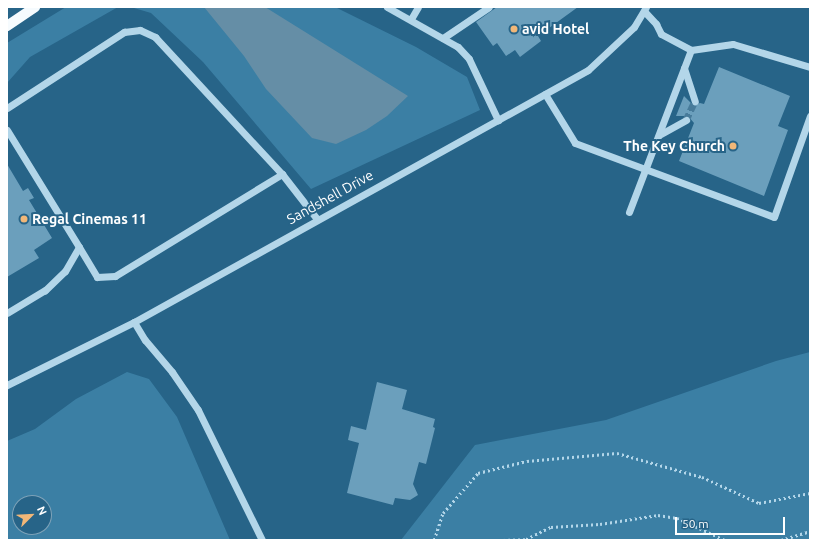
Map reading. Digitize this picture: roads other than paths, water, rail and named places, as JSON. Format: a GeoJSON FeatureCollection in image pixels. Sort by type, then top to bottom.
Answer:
{"type":"FeatureCollection","features":[{"type":"Feature","properties":{"kind":"main road"},"geometry":{"type":"LineString","coordinates":[[7,26],[35,7]]}},
{"type":"Feature","properties":{"kind":"street"},"geometry":{"type":"LineString","coordinates":[[387,7],[411,19],[458,47],[469,59],[498,120]]}},
{"type":"Feature","properties":{"kind":"street"},"geometry":{"type":"LineString","coordinates":[[411,19],[418,7]]}},
{"type":"Feature","properties":{"kind":"street"},"geometry":{"type":"LineString","coordinates":[[443,38],[489,7]]}},
{"type":"Feature","properties":{"kind":"street"},"geometry":{"type":"LineString","coordinates":[[645,9],[661,34],[691,50],[733,44],[810,68]]}},
{"type":"Feature","properties":{"kind":"street","name":"Sandshell Drive"},"geometry":{"type":"LineString","coordinates":[[7,385],[134,322],[317,219],[588,70],[634,27],[645,9]]}},
{"type":"Feature","properties":{"kind":"street"},"geometry":{"type":"LineString","coordinates":[[7,108],[124,32],[140,30],[155,37],[282,174],[317,219]]}},
{"type":"Feature","properties":{"kind":"street"},"geometry":{"type":"LineString","coordinates":[[629,212],[691,50]]}},
{"type":"Feature","properties":{"kind":"street"},"geometry":{"type":"LineString","coordinates":[[684,68],[695,101]]}},
{"type":"Feature","properties":{"kind":"street"},"geometry":{"type":"LineString","coordinates":[[544,94],[575,143],[774,217],[810,116]]}},
{"type":"Feature","properties":{"kind":"street"},"geometry":{"type":"LineString","coordinates":[[659,135],[686,120]]}},
{"type":"Feature","properties":{"kind":"street"},"geometry":{"type":"LineString","coordinates":[[7,130],[97,277],[115,276],[282,174]]}},
{"type":"Feature","properties":{"kind":"street"},"geometry":{"type":"LineString","coordinates":[[7,313],[45,290],[65,271],[79,248]]}},
{"type":"Feature","properties":{"kind":"street"},"geometry":{"type":"LineString","coordinates":[[134,322],[145,340],[172,372],[198,410],[262,540]]}},
{"type":"Feature","properties":{"kind":"tunnel"},"geometry":{"type":"LineString","coordinates":[[686,120],[695,101]]}},
{"type":"Feature","properties":{"kind":"place","name":"avid Hotel"},"geometry":{"type":"Point","coordinates":[514,29]}},
{"type":"Feature","properties":{"kind":"place","name":"The Key Church"},"geometry":{"type":"Point","coordinates":[733,146]}},
{"type":"Feature","properties":{"kind":"place","name":"Regal Cinemas 11"},"geometry":{"type":"Point","coordinates":[24,219]}}]}
